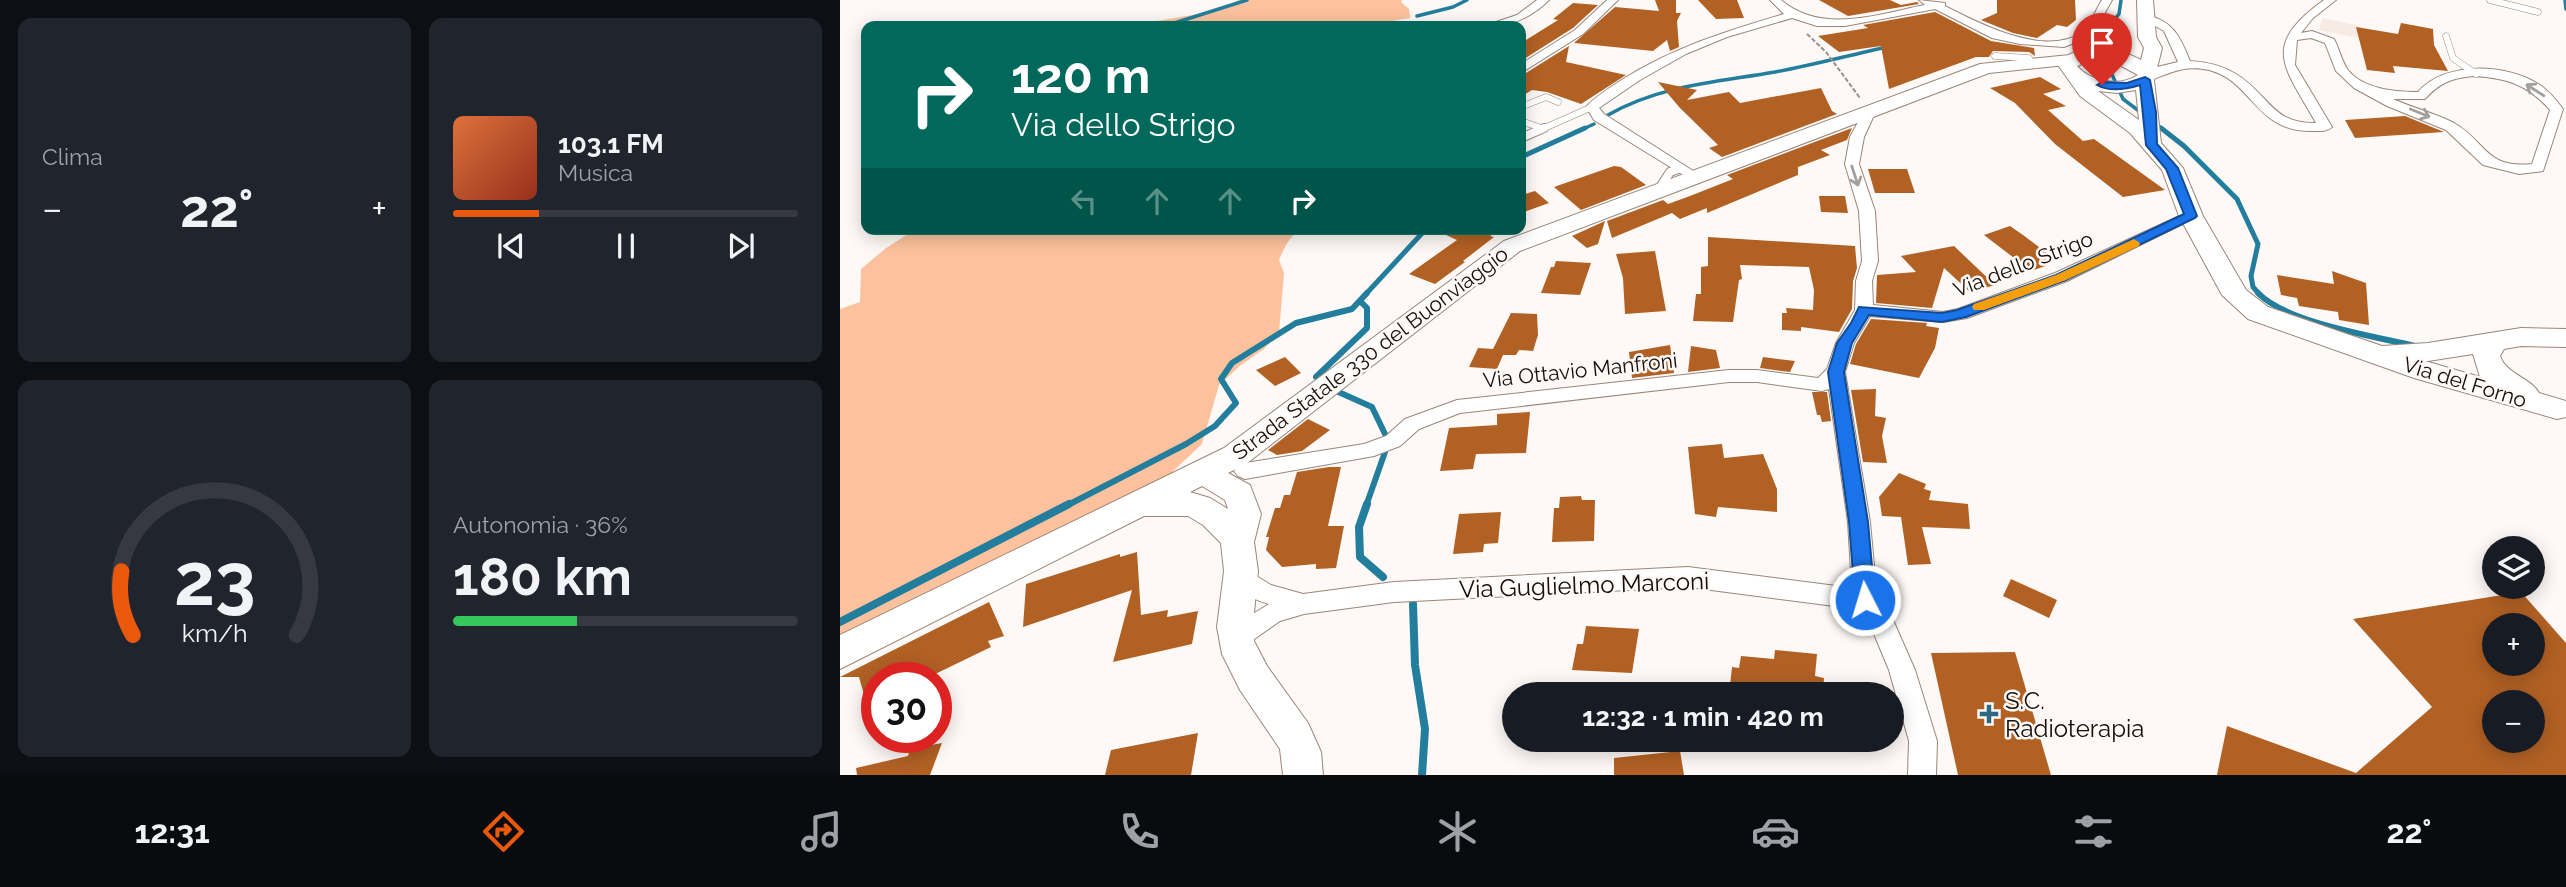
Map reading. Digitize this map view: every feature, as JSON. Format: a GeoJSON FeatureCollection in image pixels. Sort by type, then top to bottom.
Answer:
{"type":"FeatureCollection","features":[{"type":"Feature","properties":{"kind":"main road"},"geometry":{"type":"LineString","coordinates":[[2136,80],[2153,48],[2146,27],[2146,0]]}},
{"type":"Feature","properties":{"kind":"main road"},"geometry":{"type":"LineString","coordinates":[[1995,61],[2038,68],[2088,56],[2146,27]]}},
{"type":"Feature","properties":{"kind":"main road"},"geometry":{"type":"LineString","coordinates":[[2088,56],[2136,80]]}},
{"type":"Feature","properties":{"kind":"main road"},"geometry":{"type":"LineString","coordinates":[[1995,61],[2032,64],[2088,56],[2136,63],[2136,80],[2150,128]]}},
{"type":"Feature","properties":{"kind":"main road","name":"Via del Forno"},"geometry":{"type":"LineString","coordinates":[[2088,56],[2087,92],[2137,129],[2150,128],[2172,168],[2191,216],[2235,295],[2258,313],[2486,391],[2561,410]]}},
{"type":"Feature","properties":{"kind":"main road","name":"Strada Statale 330 del Buonviaggio"},"geometry":{"type":"LineString","coordinates":[[1200,486],[1245,469],[1503,251],[1548,230],[1659,189],[1686,173],[1870,111],[1986,68],[1995,61]]}},
{"type":"Feature","properties":{"kind":"main road","name":"Via del Forno"},"geometry":{"type":"LineString","coordinates":[[2374,352],[2428,352],[2521,337],[2566,338]]}},
{"type":"Feature","properties":{"kind":"main road"},"geometry":{"type":"LineString","coordinates":[[2493,341],[2486,356],[2491,371],[2515,389],[2561,410]]}},
{"type":"Feature","properties":{"kind":"main road"},"geometry":{"type":"LineString","coordinates":[[840,653],[1129,509],[1176,500],[1200,486],[1245,469],[1245,513],[1234,639],[1244,663],[1301,750],[1303,775]]}},
{"type":"Feature","properties":{"kind":"main road"},"geometry":{"type":"LineString","coordinates":[[1200,486],[1239,559]]}},
{"type":"Feature","properties":{"kind":"street"},"geometry":{"type":"LineString","coordinates":[[1507,21],[1521,17],[1544,0]]}},
{"type":"Feature","properties":{"kind":"street"},"geometry":{"type":"LineString","coordinates":[[1526,66],[1579,32],[1613,0]]}},
{"type":"Feature","properties":{"kind":"street"},"geometry":{"type":"LineString","coordinates":[[1775,0],[1796,18]]}},
{"type":"Feature","properties":{"kind":"street"},"geometry":{"type":"LineString","coordinates":[[1924,0],[2003,38],[2088,56],[2088,34],[2107,0]]}},
{"type":"Feature","properties":{"kind":"street"},"geometry":{"type":"LineString","coordinates":[[1686,173],[1599,117],[1592,107],[1636,76],[1714,38],[1796,18],[1845,23],[1936,7],[1951,0]]}},
{"type":"Feature","properties":{"kind":"street"},"geometry":{"type":"LineString","coordinates":[[2136,80],[2185,64],[2218,69],[2244,87],[2275,120],[2300,130],[2325,127],[2289,65],[2291,38],[2309,16],[2331,0]]}},
{"type":"Feature","properties":{"kind":"street"},"geometry":{"type":"LineString","coordinates":[[2146,27],[2160,20],[2171,29],[2185,64]]}},
{"type":"Feature","properties":{"kind":"street"},"geometry":{"type":"LineString","coordinates":[[2291,38],[2312,34],[2330,41],[2342,71],[2358,85],[2392,103],[2451,127],[2488,162],[2519,170],[2539,168],[2561,109],[2535,87],[2501,77],[2476,74],[2448,76],[2427,87],[2421,96],[2398,96],[2358,85]]}},
{"type":"Feature","properties":{"kind":"street"},"geometry":{"type":"LineString","coordinates":[[1870,111],[1857,137],[1852,164],[1867,211],[1870,261],[1864,281],[1864,310],[1845,343],[1836,372],[1858,522],[1865,600],[1884,628],[1902,670],[1923,741],[1922,775]]}},
{"type":"Feature","properties":{"kind":"street","name":"Via dello Strigo"},"geometry":{"type":"LineString","coordinates":[[1864,310],[1942,317],[1961,314],[2061,278],[2191,216]]}},
{"type":"Feature","properties":{"kind":"street","name":"Via Ottavio Manfroni"},"geometry":{"type":"LineString","coordinates":[[1245,469],[1367,451],[1393,441],[1412,424],[1457,407],[1729,376],[1757,376],[1822,385],[1836,372]]}},
{"type":"Feature","properties":{"kind":"street"},"geometry":{"type":"LineString","coordinates":[[1239,559],[1264,593],[1304,604]]}},
{"type":"Feature","properties":{"kind":"street","name":"Via Guglielmo Marconi"},"geometry":{"type":"LineString","coordinates":[[1304,604],[1394,592],[1688,577],[1865,600]]}},
{"type":"Feature","properties":{"kind":"street"},"geometry":{"type":"LineString","coordinates":[[1234,639],[1273,613],[1304,604]]}},
{"type":"Feature","properties":{"kind":"lane"},"geometry":{"type":"LineString","coordinates":[[2490,0],[2538,12]]}},
{"type":"Feature","properties":{"kind":"lane"},"geometry":{"type":"LineString","coordinates":[[2446,36],[2453,58],[2476,74]]}},
{"type":"Feature","properties":{"kind":"lane"},"geometry":{"type":"LineString","coordinates":[[1526,105],[1546,97],[1558,102]]}},
{"type":"Feature","properties":{"kind":"lane"},"geometry":{"type":"LineString","coordinates":[[1526,136],[1592,107]]}},
{"type":"Feature","properties":{"kind":"lane"},"geometry":{"type":"LineString","coordinates":[[1526,123],[1541,128]]}},
{"type":"Feature","properties":{"kind":"path"},"geometry":{"type":"LineString","coordinates":[[1796,18],[1810,39],[1826,52],[1870,111]]}},
{"type":"Feature","properties":{"kind":"shaded area"},"geometry":{"type":"Polygon","coordinates":[[[1239,0],[1402,0],[1409,9],[1410,18],[1392,21],[1157,21],[1216,11],[1239,0]]]}},
{"type":"Feature","properties":{"kind":"shaded area"},"geometry":{"type":"Polygon","coordinates":[[[2323,18],[2368,29],[2364,39],[2318,30],[2323,18]]]}},
{"type":"Feature","properties":{"kind":"shaded area"},"geometry":{"type":"Polygon","coordinates":[[[907,235],[1294,235],[1285,246],[1279,260],[1284,273],[1279,333],[1264,349],[1219,385],[1202,444],[1169,475],[840,635],[840,309],[860,302],[861,269],[907,235]]]}},
{"type":"Feature","properties":{"kind":"building"},"geometry":{"type":"Polygon","coordinates":[[[1655,0],[1676,0],[1676,13],[1681,13],[1677,21],[1679,47],[1670,51],[1667,40],[1653,51],[1574,43],[1615,7],[1659,11],[1655,0]]]}},
{"type":"Feature","properties":{"kind":"building"},"geometry":{"type":"Polygon","coordinates":[[[1698,0],[1737,0],[1744,18],[1716,19],[1698,0]]]}},
{"type":"Feature","properties":{"kind":"building"},"geometry":{"type":"Polygon","coordinates":[[[1819,0],[1890,0],[1901,5],[1917,2],[1919,4],[1848,16],[1819,0]]]}},
{"type":"Feature","properties":{"kind":"building"},"geometry":{"type":"Polygon","coordinates":[[[1997,0],[2075,0],[2076,20],[2067,27],[2057,25],[2037,38],[2013,33],[1981,20],[1997,13],[1997,0]]]}},
{"type":"Feature","properties":{"kind":"building"},"geometry":{"type":"Polygon","coordinates":[[[1573,3],[1598,5],[1573,28],[1526,58],[1526,40],[1558,20],[1553,19],[1573,3]]]}},
{"type":"Feature","properties":{"kind":"building"},"geometry":{"type":"Polygon","coordinates":[[[1935,12],[1991,41],[2034,48],[2035,56],[2029,52],[1993,51],[1989,57],[1976,57],[1889,89],[1881,46],[1839,52],[1818,36],[1868,28],[1863,25],[1935,12]]]}},
{"type":"Feature","properties":{"kind":"building"},"geometry":{"type":"Polygon","coordinates":[[[2401,23],[2433,29],[2434,45],[2448,71],[2393,66],[2395,73],[2367,70],[2356,27],[2398,34],[2401,23]]]}},
{"type":"Feature","properties":{"kind":"building"},"geometry":{"type":"Polygon","coordinates":[[[1569,46],[1566,62],[1626,75],[1581,104],[1547,92],[1532,90],[1526,94],[1526,73],[1569,46]]]}},
{"type":"Feature","properties":{"kind":"building"},"geometry":{"type":"Polygon","coordinates":[[[2040,77],[2061,89],[2043,94],[2066,106],[2048,110],[2083,141],[2094,139],[2165,190],[2123,197],[2055,144],[2015,103],[1990,88],[2040,77]]]}},
{"type":"Feature","properties":{"kind":"building"},"geometry":{"type":"Polygon","coordinates":[[[1658,82],[1697,90],[1687,100],[1729,92],[1740,103],[1821,88],[1832,111],[1837,114],[1722,157],[1709,148],[1718,145],[1658,82]]]}},
{"type":"Feature","properties":{"kind":"building"},"geometry":{"type":"Polygon","coordinates":[[[2405,116],[2444,132],[2355,138],[2345,120],[2405,116]]]}},
{"type":"Feature","properties":{"kind":"building"},"geometry":{"type":"Polygon","coordinates":[[[1852,128],[1847,140],[1821,150],[1830,155],[1798,167],[1798,175],[1707,213],[1707,208],[1680,219],[1672,213],[1612,238],[1607,221],[1663,200],[1668,204],[1690,196],[1733,179],[1727,175],[1852,128]]]}},
{"type":"Feature","properties":{"kind":"building"},"geometry":{"type":"Polygon","coordinates":[[[1614,166],[1621,167],[1646,185],[1581,210],[1554,187],[1614,166]]]}},
{"type":"Feature","properties":{"kind":"building"},"geometry":{"type":"Polygon","coordinates":[[[1868,169],[1907,169],[1915,193],[1875,193],[1868,169]]]}},
{"type":"Feature","properties":{"kind":"building"},"geometry":{"type":"Polygon","coordinates":[[[1535,191],[1549,203],[1526,211],[1526,194],[1535,191]]]}},
{"type":"Feature","properties":{"kind":"building"},"geometry":{"type":"Polygon","coordinates":[[[1819,196],[1845,196],[1848,213],[1821,212],[1819,196]]]}},
{"type":"Feature","properties":{"kind":"building"},"geometry":{"type":"Polygon","coordinates":[[[1605,221],[1598,244],[1587,248],[1572,236],[1605,221]]]}},
{"type":"Feature","properties":{"kind":"building"},"geometry":{"type":"Polygon","coordinates":[[[2010,226],[2055,259],[2045,262],[2048,265],[2031,271],[1984,235],[2010,226]]]}},
{"type":"Feature","properties":{"kind":"building"},"geometry":{"type":"Polygon","coordinates":[[[1446,235],[1494,237],[1435,284],[1409,274],[1457,240],[1446,235]]]}},
{"type":"Feature","properties":{"kind":"building"},"geometry":{"type":"Polygon","coordinates":[[[1708,237],[1855,246],[1857,268],[1853,281],[1852,309],[1839,332],[1801,327],[1801,331],[1782,330],[1782,313],[1787,313],[1786,308],[1813,310],[1814,290],[1809,267],[1740,265],[1742,279],[1739,280],[1733,322],[1693,321],[1696,294],[1701,294],[1701,267],[1708,266],[1708,237]]]}},
{"type":"Feature","properties":{"kind":"building"},"geometry":{"type":"Polygon","coordinates":[[[1954,246],[1995,285],[1970,292],[1944,268],[1932,308],[1876,303],[1877,275],[1916,272],[1901,256],[1954,246]]]}},
{"type":"Feature","properties":{"kind":"building"},"geometry":{"type":"Polygon","coordinates":[[[1655,251],[1666,311],[1625,314],[1623,278],[1616,254],[1655,251]]]}},
{"type":"Feature","properties":{"kind":"building"},"geometry":{"type":"Polygon","coordinates":[[[1556,261],[1591,263],[1580,295],[1541,293],[1556,261]]]}},
{"type":"Feature","properties":{"kind":"building"},"geometry":{"type":"Polygon","coordinates":[[[2332,271],[2366,283],[2369,325],[2339,320],[2338,312],[2299,306],[2297,298],[2281,295],[2277,275],[2334,284],[2332,271]]]}},
{"type":"Feature","properties":{"kind":"building"},"geometry":{"type":"Polygon","coordinates":[[[1511,313],[1537,314],[1538,335],[1533,351],[1519,350],[1516,355],[1503,355],[1497,369],[1469,367],[1478,348],[1493,349],[1511,313]]]}},
{"type":"Feature","properties":{"kind":"building"},"geometry":{"type":"Polygon","coordinates":[[[1871,319],[1927,323],[1926,326],[1939,328],[1935,348],[1919,378],[1850,364],[1856,344],[1871,319]]]}},
{"type":"Feature","properties":{"kind":"building"},"geometry":{"type":"Polygon","coordinates":[[[1670,345],[1674,373],[1632,378],[1629,352],[1670,345]]]}},
{"type":"Feature","properties":{"kind":"building"},"geometry":{"type":"Polygon","coordinates":[[[1691,346],[1716,350],[1720,368],[1688,372],[1691,346]]]}},
{"type":"Feature","properties":{"kind":"building"},"geometry":{"type":"Polygon","coordinates":[[[1285,357],[1301,373],[1275,386],[1256,370],[1285,357]]]}},
{"type":"Feature","properties":{"kind":"building"},"geometry":{"type":"Polygon","coordinates":[[[1763,357],[1795,361],[1790,372],[1760,368],[1763,357]]]}},
{"type":"Feature","properties":{"kind":"building"},"geometry":{"type":"Polygon","coordinates":[[[1876,389],[1875,416],[1886,418],[1882,436],[1887,463],[1863,462],[1851,390],[1876,389]]]}},
{"type":"Feature","properties":{"kind":"building"},"geometry":{"type":"Polygon","coordinates":[[[1812,392],[1827,392],[1831,421],[1822,422],[1820,415],[1817,415],[1812,392]]]}},
{"type":"Feature","properties":{"kind":"building"},"geometry":{"type":"Polygon","coordinates":[[[1530,412],[1526,453],[1476,454],[1473,469],[1440,471],[1449,428],[1497,425],[1497,414],[1530,412]]]}},
{"type":"Feature","properties":{"kind":"building"},"geometry":{"type":"Polygon","coordinates":[[[1308,419],[1330,430],[1302,451],[1277,455],[1268,450],[1308,419]]]}},
{"type":"Feature","properties":{"kind":"building"},"geometry":{"type":"Polygon","coordinates":[[[1722,444],[1724,458],[1763,454],[1777,489],[1777,512],[1718,507],[1716,517],[1695,514],[1688,447],[1722,444]]]}},
{"type":"Feature","properties":{"kind":"building"},"geometry":{"type":"Polygon","coordinates":[[[1341,467],[1328,526],[1344,526],[1336,568],[1316,569],[1316,564],[1282,567],[1266,550],[1269,537],[1266,537],[1275,508],[1280,508],[1284,495],[1290,495],[1297,472],[1341,467]]]}},
{"type":"Feature","properties":{"kind":"building"},"geometry":{"type":"Polygon","coordinates":[[[1899,473],[1926,484],[1924,489],[1931,491],[1929,500],[1968,504],[1970,529],[1922,527],[1931,564],[1908,565],[1901,517],[1882,516],[1879,497],[1899,473]]]}},
{"type":"Feature","properties":{"kind":"building"},"geometry":{"type":"Polygon","coordinates":[[[1581,496],[1582,500],[1595,500],[1594,541],[1552,542],[1554,508],[1559,508],[1560,497],[1581,496]]]}},
{"type":"Feature","properties":{"kind":"building"},"geometry":{"type":"Polygon","coordinates":[[[1501,512],[1498,543],[1484,544],[1483,552],[1453,554],[1459,514],[1501,512]]]}},
{"type":"Feature","properties":{"kind":"building"},"geometry":{"type":"Polygon","coordinates":[[[1137,552],[1141,615],[1168,610],[1167,617],[1198,611],[1192,644],[1113,662],[1132,590],[1023,627],[1026,584],[1120,554],[1120,557],[1137,552]]]}},
{"type":"Feature","properties":{"kind":"building"},"geometry":{"type":"Polygon","coordinates":[[[2011,579],[2057,600],[2049,618],[2003,596],[2011,579]]]}},
{"type":"Feature","properties":{"kind":"building"},"geometry":{"type":"Polygon","coordinates":[[[2482,598],[2527,599],[2540,613],[2482,613],[2482,676],[2545,676],[2545,619],[2566,643],[2566,775],[2217,775],[2227,726],[2356,773],[2432,707],[2353,619],[2482,598]]]}},
{"type":"Feature","properties":{"kind":"building"},"geometry":{"type":"Polygon","coordinates":[[[989,602],[1004,636],[988,641],[991,647],[952,666],[952,662],[870,662],[989,602]]]}},
{"type":"Feature","properties":{"kind":"building"},"geometry":{"type":"Polygon","coordinates":[[[1586,626],[1639,629],[1632,673],[1572,670],[1577,644],[1583,644],[1586,626]]]}},
{"type":"Feature","properties":{"kind":"building"},"geometry":{"type":"Polygon","coordinates":[[[1775,650],[1817,654],[1815,676],[1824,678],[1824,682],[1730,682],[1732,667],[1739,668],[1741,656],[1774,659],[1775,650]]]}},
{"type":"Feature","properties":{"kind":"building","name":"S.C. Radioterapia"},"geometry":{"type":"Polygon","coordinates":[[[2015,652],[2051,775],[1958,775],[1931,653],[2015,652]]]}},
{"type":"Feature","properties":{"kind":"building"},"geometry":{"type":"Polygon","coordinates":[[[861,666],[861,684],[859,677],[840,677],[861,666]]]}},
{"type":"Feature","properties":{"kind":"building"},"geometry":{"type":"Polygon","coordinates":[[[1198,733],[1191,775],[1105,775],[1111,750],[1198,733]]]}},
{"type":"Feature","properties":{"kind":"building"},"geometry":{"type":"Polygon","coordinates":[[[1680,752],[1684,775],[1614,775],[1614,758],[1680,752]]]}},
{"type":"Feature","properties":{"kind":"building"},"geometry":{"type":"Polygon","coordinates":[[[909,753],[938,753],[930,775],[857,775],[856,768],[908,756],[909,753]]]}},
{"type":"Feature","properties":{"kind":"waterway"},"geometry":{"type":"LineString","coordinates":[[1181,21],[1247,0]]}},
{"type":"Feature","properties":{"kind":"waterway"},"geometry":{"type":"LineString","coordinates":[[1417,16],[1453,7],[1467,0]]}},
{"type":"Feature","properties":{"kind":"waterway"},"geometry":{"type":"LineString","coordinates":[[2121,0],[2119,14],[2097,41],[2123,99],[2143,114]]}},
{"type":"Feature","properties":{"kind":"waterway"},"geometry":{"type":"LineString","coordinates":[[2565,0],[2566,9]]}},
{"type":"Feature","properties":{"kind":"waterway"},"geometry":{"type":"LineString","coordinates":[[1608,115],[1648,97],[1669,91],[1789,69],[1887,47]]}},
{"type":"Feature","properties":{"kind":"waterway"},"geometry":{"type":"LineString","coordinates":[[2155,123],[2163,130]]}},
{"type":"Feature","properties":{"kind":"waterway"},"geometry":{"type":"LineString","coordinates":[[1581,130],[1594,124]]}},
{"type":"Feature","properties":{"kind":"waterway"},"geometry":{"type":"LineString","coordinates":[[1526,155],[1585,128]]}},
{"type":"Feature","properties":{"kind":"waterway"},"geometry":{"type":"LineString","coordinates":[[2161,128],[2184,146],[2237,199],[2258,244],[2251,276],[2253,287],[2259,294]]}},
{"type":"Feature","properties":{"kind":"waterway"},"geometry":{"type":"LineString","coordinates":[[1365,295],[1420,235]]}},
{"type":"Feature","properties":{"kind":"waterway"},"geometry":{"type":"LineString","coordinates":[[1066,506],[1186,444],[1215,426],[1236,403],[1221,379],[1232,363],[1296,323],[1352,309],[1367,293]]}},
{"type":"Feature","properties":{"kind":"waterway"},"geometry":{"type":"LineString","coordinates":[[2259,294],[2289,313],[2332,327],[2415,346]]}},
{"type":"Feature","properties":{"kind":"waterway"},"geometry":{"type":"LineString","coordinates":[[1316,377],[1367,328],[1367,308],[1360,301]]}},
{"type":"Feature","properties":{"kind":"waterway"},"geometry":{"type":"LineString","coordinates":[[1334,390],[1372,407],[1385,434]]}},
{"type":"Feature","properties":{"kind":"waterway"},"geometry":{"type":"LineString","coordinates":[[1366,506],[1385,452]]}},
{"type":"Feature","properties":{"kind":"waterway"},"geometry":{"type":"LineString","coordinates":[[840,622],[1069,504]]}},
{"type":"Feature","properties":{"kind":"waterway"},"geometry":{"type":"LineString","coordinates":[[1367,504],[1359,527],[1360,557],[1383,577]]}},
{"type":"Feature","properties":{"kind":"waterway"},"geometry":{"type":"LineString","coordinates":[[1413,604],[1415,665],[1425,729],[1422,775]]}},
{"type":"Feature","properties":{"kind":"slow traffic"},"geometry":{"type":"LineString","coordinates":[[1979,307],[2061,278],[2134,243]]}},
{"type":"Feature","properties":{"kind":"place","name":"S.C. Radioterapia"},"geometry":{"type":"Point","coordinates":[1989,714]}},
{"type":"Feature","properties":{"kind":"route"},"geometry":{"type":"LineString","coordinates":[[1865,600],[1858,522],[1836,372],[1845,343],[1864,310],[1913,316],[1942,317],[1961,314],[2061,278],[2191,216],[2172,168],[2151,145],[2145,80],[2127,86],[2102,85]]}}]}
